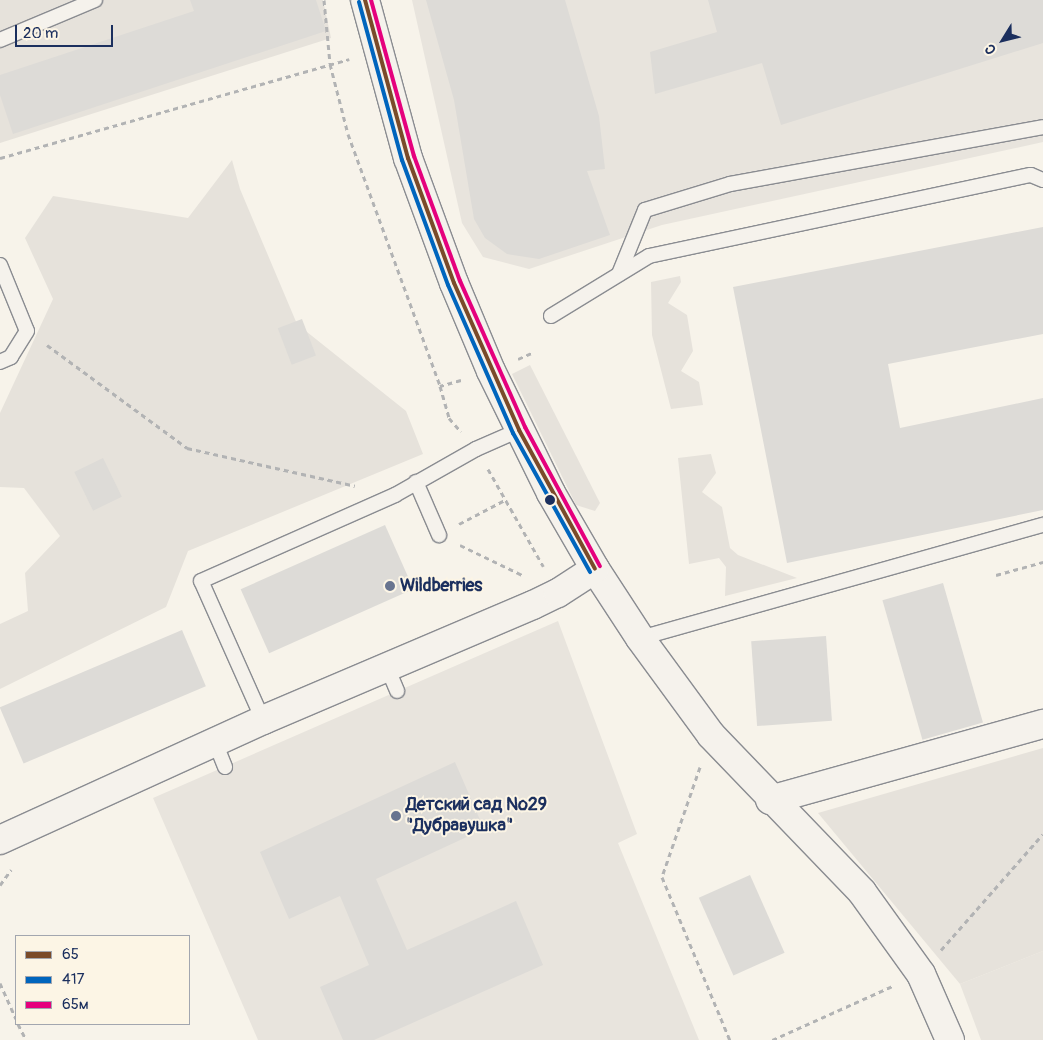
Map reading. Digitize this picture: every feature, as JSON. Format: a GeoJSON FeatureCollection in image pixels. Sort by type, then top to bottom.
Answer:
{"type":"FeatureCollection","features":[{"type":"Feature","properties":{"kind":"street"},"geometry":{"type":"LineString","coordinates":[[365,0],[408,158],[454,282],[519,430],[595,569],[640,638],[711,735],[770,800],[862,892],[921,974],[950,1040]]}},
{"type":"Feature","properties":{"kind":"street"},"geometry":{"type":"LineString","coordinates":[[0,840],[263,720],[392,679],[558,593],[595,569]]}},
{"type":"Feature","properties":{"kind":"street"},"geometry":{"type":"LineString","coordinates":[[770,800],[1043,724]]}},
{"type":"Feature","properties":{"kind":"lane"},"geometry":{"type":"LineString","coordinates":[[0,40],[95,0]]}},
{"type":"Feature","properties":{"kind":"lane"},"geometry":{"type":"LineString","coordinates":[[619,274],[645,210],[730,184],[1043,126]]}},
{"type":"Feature","properties":{"kind":"lane"},"geometry":{"type":"LineString","coordinates":[[551,316],[649,256],[1031,175],[1043,180]]}},
{"type":"Feature","properties":{"kind":"lane"},"geometry":{"type":"LineString","coordinates":[[0,265],[27,331],[11,357],[0,362]]}},
{"type":"Feature","properties":{"kind":"lane"},"geometry":{"type":"LineString","coordinates":[[263,720],[201,581],[395,495],[416,482],[519,430]]}},
{"type":"Feature","properties":{"kind":"lane"},"geometry":{"type":"LineString","coordinates":[[416,482],[439,535]]}},
{"type":"Feature","properties":{"kind":"lane"},"geometry":{"type":"LineString","coordinates":[[640,638],[695,620],[1043,525]]}},
{"type":"Feature","properties":{"kind":"lane"},"geometry":{"type":"LineString","coordinates":[[215,742],[225,766]]}},
{"type":"Feature","properties":{"kind":"path"},"geometry":{"type":"LineString","coordinates":[[324,0],[330,64],[348,134],[440,386]]}},
{"type":"Feature","properties":{"kind":"path"},"geometry":{"type":"LineString","coordinates":[[0,158],[378,50]]}},
{"type":"Feature","properties":{"kind":"path"},"geometry":{"type":"LineString","coordinates":[[27,331],[187,448],[395,495]]}},
{"type":"Feature","properties":{"kind":"path"},"geometry":{"type":"LineString","coordinates":[[439,535],[505,500]]}},
{"type":"Feature","properties":{"kind":"path"},"geometry":{"type":"LineString","coordinates":[[439,535],[558,593]]}},
{"type":"Feature","properties":{"kind":"path"},"geometry":{"type":"LineString","coordinates":[[996,575],[1043,562]]}},
{"type":"Feature","properties":{"kind":"path"},"geometry":{"type":"LineString","coordinates":[[711,735],[662,877],[730,1040]]}},
{"type":"Feature","properties":{"kind":"path"},"geometry":{"type":"LineString","coordinates":[[0,983],[15,1017]]}},
{"type":"Feature","properties":{"kind":"path"},"geometry":{"type":"LineString","coordinates":[[18,1025],[26,1040]]}},
{"type":"Feature","properties":{"kind":"shaded area"},"geometry":{"type":"Polygon","coordinates":[[[0,0],[323,0],[331,38],[0,143],[0,0]]]}},
{"type":"Feature","properties":{"kind":"shaded area"},"geometry":{"type":"Polygon","coordinates":[[[412,0],[1043,0],[1043,142],[662,225],[529,269],[483,257],[462,223],[412,0]]]}},
{"type":"Feature","properties":{"kind":"shaded area"},"geometry":{"type":"Polygon","coordinates":[[[232,160],[240,189],[297,324],[406,411],[423,454],[188,551],[166,607],[0,689],[0,624],[28,611],[25,573],[60,536],[24,488],[0,487],[0,413],[53,299],[25,238],[53,196],[188,218],[232,160]]]}},
{"type":"Feature","properties":{"kind":"shaded area"},"geometry":{"type":"Polygon","coordinates":[[[680,276],[681,282],[668,303],[687,315],[693,351],[681,371],[699,382],[703,405],[671,409],[652,335],[651,282],[680,276]]]}},
{"type":"Feature","properties":{"kind":"shaded area"},"geometry":{"type":"Polygon","coordinates":[[[530,365],[600,503],[595,511],[576,505],[512,374],[530,365]]]}},
{"type":"Feature","properties":{"kind":"shaded area"},"geometry":{"type":"Polygon","coordinates":[[[711,454],[716,473],[702,492],[722,507],[730,548],[738,555],[797,578],[725,596],[726,567],[719,558],[689,564],[678,458],[711,454]]]}},
{"type":"Feature","properties":{"kind":"shaded area","name":"Детский сад №29 \"Дубравушка\""},"geometry":{"type":"Polygon","coordinates":[[[558,621],[637,834],[618,843],[699,1040],[258,1040],[153,798],[558,621]]]}},
{"type":"Feature","properties":{"kind":"shaded area"},"geometry":{"type":"Polygon","coordinates":[[[1043,748],[1043,951],[960,984],[818,813],[1043,748]]]}},
{"type":"Feature","properties":{"kind":"shaded area"},"geometry":{"type":"Polygon","coordinates":[[[1043,951],[1043,1040],[981,1040],[960,984],[1043,951]]]}},
{"type":"Feature","properties":{"kind":"building"},"geometry":{"type":"Polygon","coordinates":[[[190,0],[316,0],[326,31],[13,134],[0,95],[0,75],[194,11],[190,0]]]}},
{"type":"Feature","properties":{"kind":"building"},"geometry":{"type":"Polygon","coordinates":[[[426,0],[565,0],[599,116],[605,169],[587,171],[610,235],[539,259],[507,254],[485,238],[474,219],[454,100],[426,0]]]}},
{"type":"Feature","properties":{"kind":"building"},"geometry":{"type":"Polygon","coordinates":[[[708,0],[1043,0],[1043,43],[781,125],[762,63],[655,94],[650,52],[717,32],[708,0]]]}},
{"type":"Feature","properties":{"kind":"building"},"geometry":{"type":"Polygon","coordinates":[[[1043,227],[1043,334],[888,364],[900,428],[1043,398],[1043,510],[787,563],[733,287],[1043,227]]]}},
{"type":"Feature","properties":{"kind":"building"},"geometry":{"type":"Polygon","coordinates":[[[302,319],[316,355],[292,365],[278,328],[302,319]]]}},
{"type":"Feature","properties":{"kind":"building"},"geometry":{"type":"Polygon","coordinates":[[[103,458],[122,497],[93,511],[74,472],[103,458]]]}},
{"type":"Feature","properties":{"kind":"building"},"geometry":{"type":"Polygon","coordinates":[[[385,525],[413,589],[269,653],[241,589],[385,525]]]}},
{"type":"Feature","properties":{"kind":"building"},"geometry":{"type":"Polygon","coordinates":[[[943,583],[983,722],[922,740],[882,600],[943,583]]]}},
{"type":"Feature","properties":{"kind":"building"},"geometry":{"type":"Polygon","coordinates":[[[182,630],[206,686],[24,764],[0,707],[182,630]]]}},
{"type":"Feature","properties":{"kind":"building"},"geometry":{"type":"Polygon","coordinates":[[[826,636],[832,721],[757,726],[751,641],[826,636]]]}},
{"type":"Feature","properties":{"kind":"building"},"geometry":{"type":"Polygon","coordinates":[[[455,762],[484,829],[376,879],[407,950],[516,901],[543,965],[374,1040],[343,1040],[320,987],[369,965],[340,896],[289,919],[260,852],[455,762]]]}},
{"type":"Feature","properties":{"kind":"building"},"geometry":{"type":"Polygon","coordinates":[[[750,875],[785,953],[733,975],[699,898],[750,875]]]}},
{"type":"Feature","properties":{"kind":"transit line","name":"65"},"geometry":{"type":"LineString","coordinates":[[365,0],[408,158],[454,283],[519,430],[595,569]]}},
{"type":"Feature","properties":{"kind":"transit line","name":"65м"},"geometry":{"type":"LineString","coordinates":[[371,0],[414,156],[460,281],[525,427],[600,566]]}},
{"type":"Feature","properties":{"kind":"transit line","name":"417"},"geometry":{"type":"LineString","coordinates":[[359,2],[402,160],[448,285],[513,433],[590,572]]}},
{"type":"Feature","properties":{"kind":"place","name":"Wildberries"},"geometry":{"type":"Point","coordinates":[390,586]}},
{"type":"Feature","properties":{"kind":"place","name":"Детский сад №29 \"Дубравушка\""},"geometry":{"type":"Point","coordinates":[396,816]}}]}
